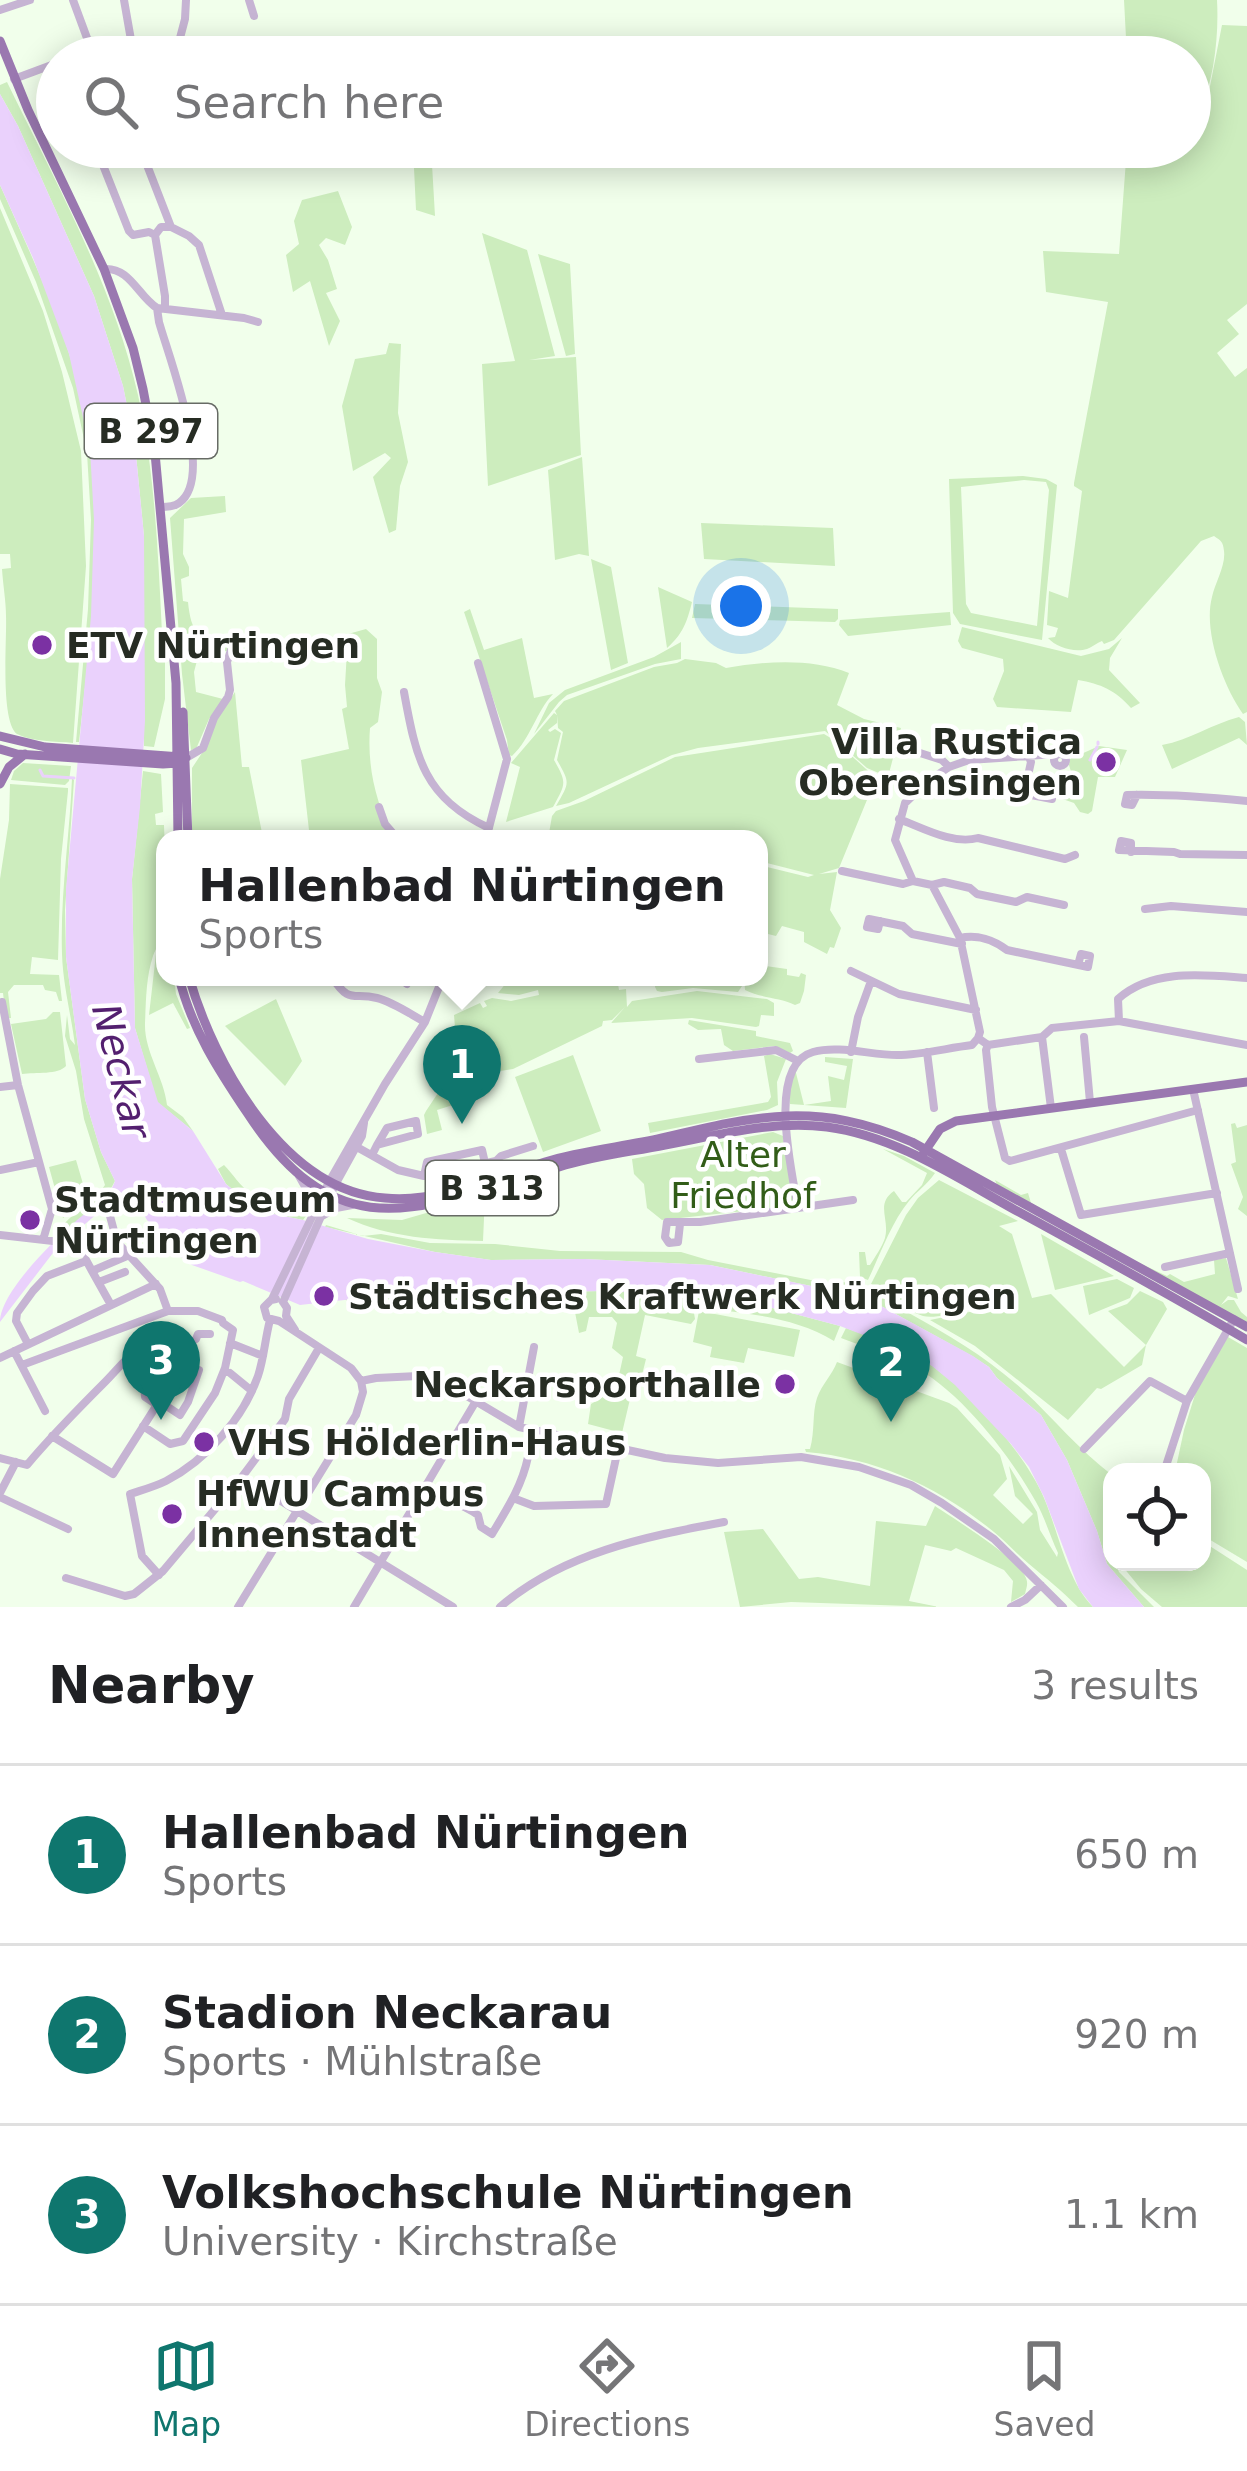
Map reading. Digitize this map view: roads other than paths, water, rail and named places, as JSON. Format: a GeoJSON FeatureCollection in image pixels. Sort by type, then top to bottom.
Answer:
{"type":"FeatureCollection","features":[{"type":"Feature","properties":{"kind":"main road","name":"B 297"},"geometry":{"type":"LineString","coordinates":[[0,41],[36,128]]}},
{"type":"Feature","properties":{"kind":"main road","name":"B 297"},"geometry":{"type":"LineString","coordinates":[[55,168],[104,269],[143,388],[161,507],[181,759]]}},
{"type":"Feature","properties":{"kind":"main road","name":"B 297"},"geometry":{"type":"LineString","coordinates":[[176,683],[183,712],[181,759]]}},
{"type":"Feature","properties":{"kind":"main road"},"geometry":{"type":"LineString","coordinates":[[163,759],[178,729]]}},
{"type":"Feature","properties":{"kind":"main road"},"geometry":{"type":"LineString","coordinates":[[3,742],[44,751],[181,759]]}},
{"type":"Feature","properties":{"kind":"main road"},"geometry":{"type":"LineString","coordinates":[[3,742],[25,754]]}},
{"type":"Feature","properties":{"kind":"main road"},"geometry":{"type":"LineString","coordinates":[[0,784],[9,766],[25,754],[44,751]]}},
{"type":"Feature","properties":{"kind":"main road"},"geometry":{"type":"LineString","coordinates":[[163,759],[175,777],[178,830]]}},
{"type":"Feature","properties":{"kind":"main road"},"geometry":{"type":"LineString","coordinates":[[177,798],[181,759]]}},
{"type":"Feature","properties":{"kind":"main road"},"geometry":{"type":"LineString","coordinates":[[181,759],[187,830]]}},
{"type":"Feature","properties":{"kind":"main road","name":"B 313"},"geometry":{"type":"LineString","coordinates":[[183,986],[203,1029],[298,1170],[356,1198],[426,1197],[567,1156],[710,1126],[787,1120],[851,1131],[923,1154],[1195,1307],[1247,1327]]}},
{"type":"Feature","properties":{"kind":"main road","name":"B 313"},"geometry":{"type":"LineString","coordinates":[[191,986],[203,1029]]}},
{"type":"Feature","properties":{"kind":"main road"},"geometry":{"type":"LineString","coordinates":[[923,1154],[940,1129],[956,1120],[1247,1082]]}},
{"type":"Feature","properties":{"kind":"main road","name":"B 313"},"geometry":{"type":"LineString","coordinates":[[1231,1324],[1247,1340]]}},
{"type":"Feature","properties":{"kind":"street"},"geometry":{"type":"LineString","coordinates":[[0,10],[30,0]]}},
{"type":"Feature","properties":{"kind":"street"},"geometry":{"type":"LineString","coordinates":[[73,0],[87,36]]}},
{"type":"Feature","properties":{"kind":"street"},"geometry":{"type":"LineString","coordinates":[[124,0],[130,36]]}},
{"type":"Feature","properties":{"kind":"street"},"geometry":{"type":"LineString","coordinates":[[181,36],[186,0]]}},
{"type":"Feature","properties":{"kind":"street"},"geometry":{"type":"LineString","coordinates":[[249,0],[254,16]]}},
{"type":"Feature","properties":{"kind":"street"},"geometry":{"type":"LineString","coordinates":[[14,79],[36,71]]}},
{"type":"Feature","properties":{"kind":"street"},"geometry":{"type":"LineString","coordinates":[[104,168],[133,235],[155,235]]}},
{"type":"Feature","properties":{"kind":"street"},"geometry":{"type":"LineString","coordinates":[[148,168],[171,227]]}},
{"type":"Feature","properties":{"kind":"street"},"geometry":{"type":"LineString","coordinates":[[161,507],[176,505],[185,495],[194,461],[189,425],[159,322],[155,235],[161,226],[199,245],[222,315]]}},
{"type":"Feature","properties":{"kind":"street"},"geometry":{"type":"LineString","coordinates":[[104,269],[120,272],[148,302],[161,308],[258,322]]}},
{"type":"Feature","properties":{"kind":"street"},"geometry":{"type":"LineString","coordinates":[[181,759],[203,748],[228,698],[227,662],[231,650],[238,647]]}},
{"type":"Feature","properties":{"kind":"street"},"geometry":{"type":"LineString","coordinates":[[404,692],[425,772],[437,792],[456,810],[489,828],[507,759],[478,663]]}},
{"type":"Feature","properties":{"kind":"street"},"geometry":{"type":"LineString","coordinates":[[920,753],[943,760],[949,767]]}},
{"type":"Feature","properties":{"kind":"street"},"geometry":{"type":"LineString","coordinates":[[913,881],[896,844],[905,803],[918,790],[949,767],[982,758],[1057,754]]}},
{"type":"Feature","properties":{"kind":"street"},"geometry":{"type":"LineString","coordinates":[[1024,794],[1029,757]]}},
{"type":"Feature","properties":{"kind":"street"},"geometry":{"type":"LineString","coordinates":[[886,778],[905,781],[918,790]]}},
{"type":"Feature","properties":{"kind":"street"},"geometry":{"type":"LineString","coordinates":[[1009,790],[1052,799]]}},
{"type":"Feature","properties":{"kind":"street"},"geometry":{"type":"LineString","coordinates":[[1137,795],[1247,801]]}},
{"type":"Feature","properties":{"kind":"street"},"geometry":{"type":"LineString","coordinates":[[379,807],[390,830]]}},
{"type":"Feature","properties":{"kind":"street"},"geometry":{"type":"LineString","coordinates":[[899,819],[969,841],[978,838],[1065,859],[1075,856]]}},
{"type":"Feature","properties":{"kind":"street"},"geometry":{"type":"LineString","coordinates":[[1131,851],[1247,855]]}},
{"type":"Feature","properties":{"kind":"street"},"geometry":{"type":"LineString","coordinates":[[842,871],[903,884],[944,882],[1016,902],[1027,897],[1064,905]]}},
{"type":"Feature","properties":{"kind":"street"},"geometry":{"type":"LineString","coordinates":[[798,1208],[787,1120],[788,1080],[798,1061],[814,1052],[902,1055],[971,1045],[978,1039],[961,941],[932,885]]}},
{"type":"Feature","properties":{"kind":"street"},"geometry":{"type":"LineString","coordinates":[[1145,909],[1171,906],[1247,912]]}},
{"type":"Feature","properties":{"kind":"street"},"geometry":{"type":"LineString","coordinates":[[880,921],[903,926],[912,934],[961,941],[972,936],[1007,950],[1078,965]]}},
{"type":"Feature","properties":{"kind":"street"},"geometry":{"type":"LineString","coordinates":[[851,971],[910,997],[976,1010]]}},
{"type":"Feature","properties":{"kind":"street"},"geometry":{"type":"LineString","coordinates":[[1118,1021],[1118,999],[1147,982],[1203,975],[1247,978]]}},
{"type":"Feature","properties":{"kind":"street"},"geometry":{"type":"LineString","coordinates":[[851,1052],[858,1017],[875,983]]}},
{"type":"Feature","properties":{"kind":"street"},"geometry":{"type":"LineString","coordinates":[[339,986],[351,996],[375,997],[425,1022]]}},
{"type":"Feature","properties":{"kind":"street"},"geometry":{"type":"LineString","coordinates":[[238,1607],[356,1415],[363,1392],[351,1368],[278,1319],[265,1316],[264,1307],[278,1299],[317,1213],[362,1136],[365,1119],[425,1022],[439,986]]}},
{"type":"Feature","properties":{"kind":"street"},"geometry":{"type":"LineString","coordinates":[[0,1235],[48,1240],[52,1210],[18,1084],[2,1002]]}},
{"type":"Feature","properties":{"kind":"street"},"geometry":{"type":"LineString","coordinates":[[978,1039],[988,1045],[1042,1037],[1052,1028],[1118,1021],[1247,1045]]}},
{"type":"Feature","properties":{"kind":"street"},"geometry":{"type":"LineString","coordinates":[[1042,1037],[1051,1108]]}},
{"type":"Feature","properties":{"kind":"street"},"geometry":{"type":"LineString","coordinates":[[1084,1037],[1090,1102]]}},
{"type":"Feature","properties":{"kind":"street"},"geometry":{"type":"LineString","coordinates":[[988,1045],[994,1114],[1007,1160],[1198,1110]]}},
{"type":"Feature","properties":{"kind":"street"},"geometry":{"type":"LineString","coordinates":[[699,1059],[776,1050],[798,1061]]}},
{"type":"Feature","properties":{"kind":"street"},"geometry":{"type":"LineString","coordinates":[[927,1052],[934,1108]]}},
{"type":"Feature","properties":{"kind":"street"},"geometry":{"type":"LineString","coordinates":[[0,1088],[18,1084]]}},
{"type":"Feature","properties":{"kind":"street"},"geometry":{"type":"LineString","coordinates":[[1193,1089],[1238,1289]]}},
{"type":"Feature","properties":{"kind":"street"},"geometry":{"type":"LineString","coordinates":[[416,1121],[418,1134],[375,1150],[386,1128],[416,1121]]}},
{"type":"Feature","properties":{"kind":"street"},"geometry":{"type":"LineString","coordinates":[[353,1145],[375,1150],[398,1170],[424,1176],[485,1163],[533,1146]]}},
{"type":"Feature","properties":{"kind":"street"},"geometry":{"type":"LineString","coordinates":[[330,1189],[353,1145]]}},
{"type":"Feature","properties":{"kind":"street"},"geometry":{"type":"LineString","coordinates":[[1060,1149],[1081,1215],[1217,1193]]}},
{"type":"Feature","properties":{"kind":"street"},"geometry":{"type":"LineString","coordinates":[[0,1170],[39,1162]]}},
{"type":"Feature","properties":{"kind":"street"},"geometry":{"type":"LineString","coordinates":[[317,1213],[356,1198],[347,1162]]}},
{"type":"Feature","properties":{"kind":"street"},"geometry":{"type":"LineString","coordinates":[[298,1170],[317,1213]]}},
{"type":"Feature","properties":{"kind":"street"},"geometry":{"type":"LineString","coordinates":[[680,1224],[853,1201]]}},
{"type":"Feature","properties":{"kind":"street"},"geometry":{"type":"LineString","coordinates":[[110,1216],[117,1242],[156,1284],[168,1311]]}},
{"type":"Feature","properties":{"kind":"street"},"geometry":{"type":"LineString","coordinates":[[28,1344],[16,1321],[17,1313],[44,1277],[117,1242]]}},
{"type":"Feature","properties":{"kind":"street"},"geometry":{"type":"LineString","coordinates":[[70,1245],[85,1257],[111,1305]]}},
{"type":"Feature","properties":{"kind":"street"},"geometry":{"type":"LineString","coordinates":[[100,1248],[107,1265]]}},
{"type":"Feature","properties":{"kind":"street"},"geometry":{"type":"LineString","coordinates":[[1165,1268],[1231,1255],[1247,1263]]}},
{"type":"Feature","properties":{"kind":"street"},"geometry":{"type":"LineString","coordinates":[[92,1271],[128,1256]]}},
{"type":"Feature","properties":{"kind":"street"},"geometry":{"type":"LineString","coordinates":[[99,1282],[124,1272]]}},
{"type":"Feature","properties":{"kind":"street"},"geometry":{"type":"LineString","coordinates":[[0,1358],[156,1284]]}},
{"type":"Feature","properties":{"kind":"street"},"geometry":{"type":"LineString","coordinates":[[159,1574],[142,1556],[130,1494],[172,1478],[223,1433],[252,1390],[278,1319],[287,1308],[278,1299]]}},
{"type":"Feature","properties":{"kind":"street"},"geometry":{"type":"LineString","coordinates":[[22,1365],[168,1311],[223,1320],[233,1330],[225,1368],[215,1393],[179,1444],[170,1444],[142,1426]]}},
{"type":"Feature","properties":{"kind":"street"},"geometry":{"type":"LineString","coordinates":[[1167,1463],[1187,1401],[1231,1324]]}},
{"type":"Feature","properties":{"kind":"street"},"geometry":{"type":"LineString","coordinates":[[0,1457],[27,1465],[138,1350],[160,1341],[187,1344],[198,1334],[210,1334]]}},
{"type":"Feature","properties":{"kind":"street"},"geometry":{"type":"LineString","coordinates":[[52,1436],[112,1474],[181,1357],[169,1341]]}},
{"type":"Feature","properties":{"kind":"street"},"geometry":{"type":"LineString","coordinates":[[230,1343],[263,1357]]}},
{"type":"Feature","properties":{"kind":"street"},"geometry":{"type":"LineString","coordinates":[[519,1427],[534,1347]]}},
{"type":"Feature","properties":{"kind":"street"},"geometry":{"type":"LineString","coordinates":[[66,1579],[117,1594],[134,1594],[159,1574],[285,1419],[289,1399],[319,1348]]}},
{"type":"Feature","properties":{"kind":"street"},"geometry":{"type":"LineString","coordinates":[[14,1351],[47,1413],[60,1427]]}},
{"type":"Feature","properties":{"kind":"street"},"geometry":{"type":"LineString","coordinates":[[143,1371],[145,1397],[180,1415],[199,1370]]}},
{"type":"Feature","properties":{"kind":"street"},"geometry":{"type":"LineString","coordinates":[[174,1373],[194,1383]]}},
{"type":"Feature","properties":{"kind":"street"},"geometry":{"type":"LineString","coordinates":[[230,1373],[252,1390]]}},
{"type":"Feature","properties":{"kind":"street"},"geometry":{"type":"LineString","coordinates":[[362,1382],[422,1377],[448,1383],[519,1427],[692,1462],[801,1456],[859,1467],[911,1485],[942,1503],[994,1539],[1063,1607]]}},
{"type":"Feature","properties":{"kind":"street"},"geometry":{"type":"LineString","coordinates":[[1084,1449],[1150,1381],[1187,1401]]}},
{"type":"Feature","properties":{"kind":"street"},"geometry":{"type":"LineString","coordinates":[[353,1607],[476,1401]]}},
{"type":"Feature","properties":{"kind":"street"},"geometry":{"type":"LineString","coordinates":[[513,1498],[534,1506],[606,1504],[618,1449]]}},
{"type":"Feature","properties":{"kind":"street"},"geometry":{"type":"LineString","coordinates":[[425,1489],[478,1515],[481,1527],[492,1534],[513,1498],[528,1457]]}},
{"type":"Feature","properties":{"kind":"street"},"geometry":{"type":"LineString","coordinates":[[16,1462],[0,1495],[68,1529]]}},
{"type":"Feature","properties":{"kind":"street"},"geometry":{"type":"LineString","coordinates":[[242,1477],[452,1607]]}},
{"type":"Feature","properties":{"kind":"street"},"geometry":{"type":"LineString","coordinates":[[500,1607],[541,1577],[610,1547],[724,1522]]}},
{"type":"Feature","properties":{"kind":"street"},"geometry":{"type":"LineString","coordinates":[[1011,1607],[1041,1585]]}},
{"type":"Feature","properties":{"kind":"water","name":"Neckar"},"geometry":{"type":"Polygon","coordinates":[[[0,94],[94,296],[123,386],[135,445],[144,536],[145,721],[132,879],[135,1028],[158,1102],[193,1131],[226,1184],[259,1211],[368,1239],[491,1260],[710,1265],[840,1292],[883,1307],[973,1356],[1041,1415],[1067,1460],[1097,1531],[1103,1571],[1113,1571],[1144,1607],[1093,1607],[1079,1589],[1029,1467],[932,1366],[840,1326],[750,1302],[602,1291],[380,1296],[300,1305],[192,1265],[147,1220],[134,1198],[120,1194],[56,1249],[0,1322],[8,1297],[29,1269],[115,1181],[85,1099],[66,957],[66,889],[91,616],[90,449],[69,354],[0,185],[0,94]]]}},
{"type":"Feature","properties":{"kind":"waterway"},"geometry":{"type":"LineString","coordinates":[[1090,760],[1097,747]]}},
{"type":"Feature","properties":{"kind":"waterway"},"geometry":{"type":"LineString","coordinates":[[40,770],[43,776],[74,778]]}},
{"type":"Feature","properties":{"kind":"place","name":"ETV Nürtingen"},"geometry":{"type":"Point","coordinates":[42,645]}},
{"type":"Feature","properties":{"kind":"place","name":"Villa Rustica Oberensingen"},"geometry":{"type":"Point","coordinates":[1106,762]}},
{"type":"Feature","properties":{"kind":"place","name":"Hallenbad Nürtingen"},"geometry":{"type":"Point","coordinates":[462,1124]}},
{"type":"Feature","properties":{"kind":"place","name":"Stadtmuseum Nürtingen"},"geometry":{"type":"Point","coordinates":[30,1220]}},
{"type":"Feature","properties":{"kind":"place","name":"Städtisches Kraftwerk Nürtingen"},"geometry":{"type":"Point","coordinates":[324,1296]}},
{"type":"Feature","properties":{"kind":"place","name":"Neckarsporthalle"},"geometry":{"type":"Point","coordinates":[785,1384]}},
{"type":"Feature","properties":{"kind":"place","name":"Volkshochschule Nürtingen"},"geometry":{"type":"Point","coordinates":[161,1420]}},
{"type":"Feature","properties":{"kind":"place","name":"Stadion Neckarau"},"geometry":{"type":"Point","coordinates":[891,1422]}},
{"type":"Feature","properties":{"kind":"place","name":"VHS Hölderlin-Haus"},"geometry":{"type":"Point","coordinates":[204,1442]}},
{"type":"Feature","properties":{"kind":"place","name":"HfWU Campus Innenstadt"},"geometry":{"type":"Point","coordinates":[172,1514]}},
{"type":"Feature","properties":{"kind":"park label","name":"Alter Friedhof"},"geometry":{"type":"Point","coordinates":[743,1174]}}]}
